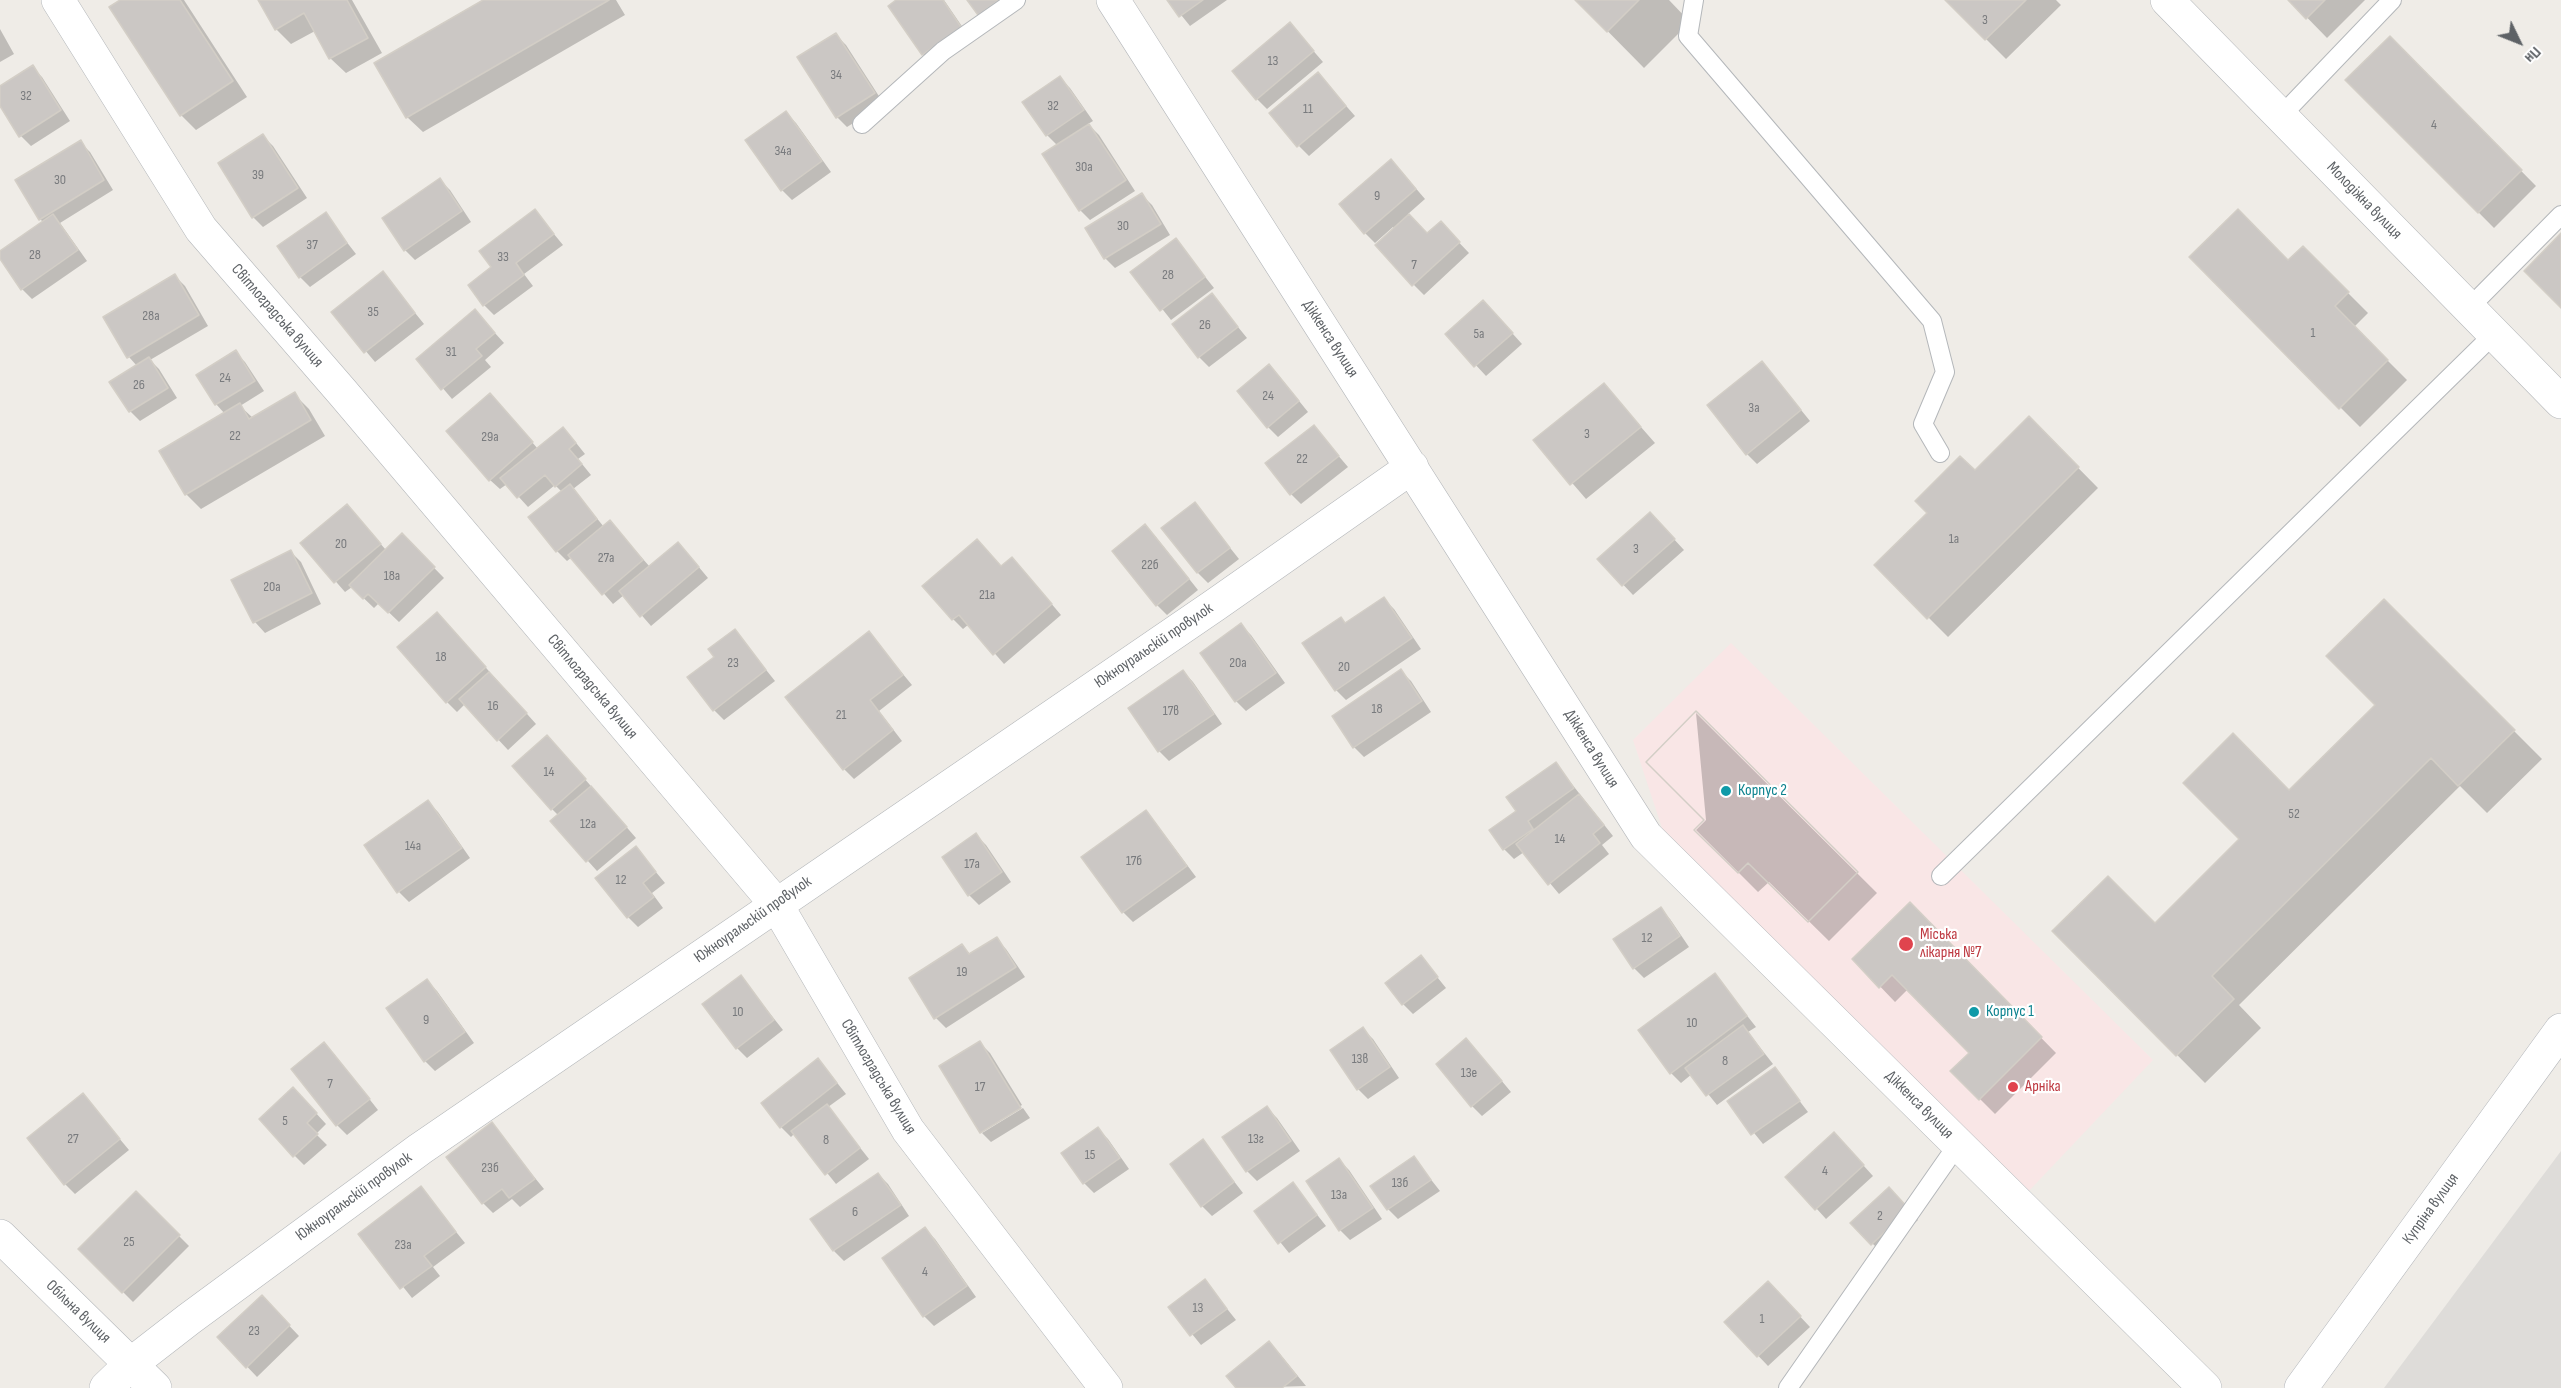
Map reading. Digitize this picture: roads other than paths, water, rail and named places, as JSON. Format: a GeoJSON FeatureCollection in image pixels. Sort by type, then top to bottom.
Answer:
{"type":"FeatureCollection","features":[{"type":"Feature","properties":{"kind":"street","name":"Світлоградська вулиця"},"geometry":{"type":"LineString","coordinates":[[58,0],[201,229],[359,411],[776,904],[908,1130],[1106,1388]]}},
{"type":"Feature","properties":{"kind":"street","name":"Діккенса вулиця"},"geometry":{"type":"LineString","coordinates":[[1113,0],[1646,836],[2205,1388]]}},
{"type":"Feature","properties":{"kind":"street","name":"Молодіжна вулиця"},"geometry":{"type":"LineString","coordinates":[[2167,0],[2561,402]]}},
{"type":"Feature","properties":{"kind":"street","name":"Южноуральскій провулок"},"geometry":{"type":"LineString","coordinates":[[106,1388],[131,1364],[189,1319],[420,1149],[1215,605],[1412,467]]}},
{"type":"Feature","properties":{"kind":"street","name":"Купріна вулиця"},"geometry":{"type":"LineString","coordinates":[[2301,1388],[2561,1030]]}},
{"type":"Feature","properties":{"kind":"street","name":"Обільна вулиця"},"geometry":{"type":"LineString","coordinates":[[0,1236],[155,1388]]}},
{"type":"Feature","properties":{"kind":"lane"},"geometry":{"type":"LineString","coordinates":[[862,124],[943,51],[1016,0]]}},
{"type":"Feature","properties":{"kind":"lane"},"geometry":{"type":"LineString","coordinates":[[1694,0],[1688,36],[1932,321],[1945,372],[1923,424],[1940,453]]}},
{"type":"Feature","properties":{"kind":"lane"},"geometry":{"type":"LineString","coordinates":[[2281,116],[2392,0]]}},
{"type":"Feature","properties":{"kind":"lane"},"geometry":{"type":"LineString","coordinates":[[2469,308],[2561,215]]}},
{"type":"Feature","properties":{"kind":"lane"},"geometry":{"type":"LineString","coordinates":[[1941,876],[2494,334]]}},
{"type":"Feature","properties":{"kind":"lane"},"geometry":{"type":"LineString","coordinates":[[1788,1388],[1958,1144]]}},
{"type":"Feature","properties":{"kind":"place","name":"Корпус 2"},"geometry":{"type":"Point","coordinates":[1726,791]}},
{"type":"Feature","properties":{"kind":"place","name":"Міська лікарня №7"},"geometry":{"type":"Point","coordinates":[1906,944]}},
{"type":"Feature","properties":{"kind":"place","name":"Корпус 1"},"geometry":{"type":"Point","coordinates":[1974,1012]}},
{"type":"Feature","properties":{"kind":"place","name":"Арніка"},"geometry":{"type":"Point","coordinates":[2013,1087]}}]}
